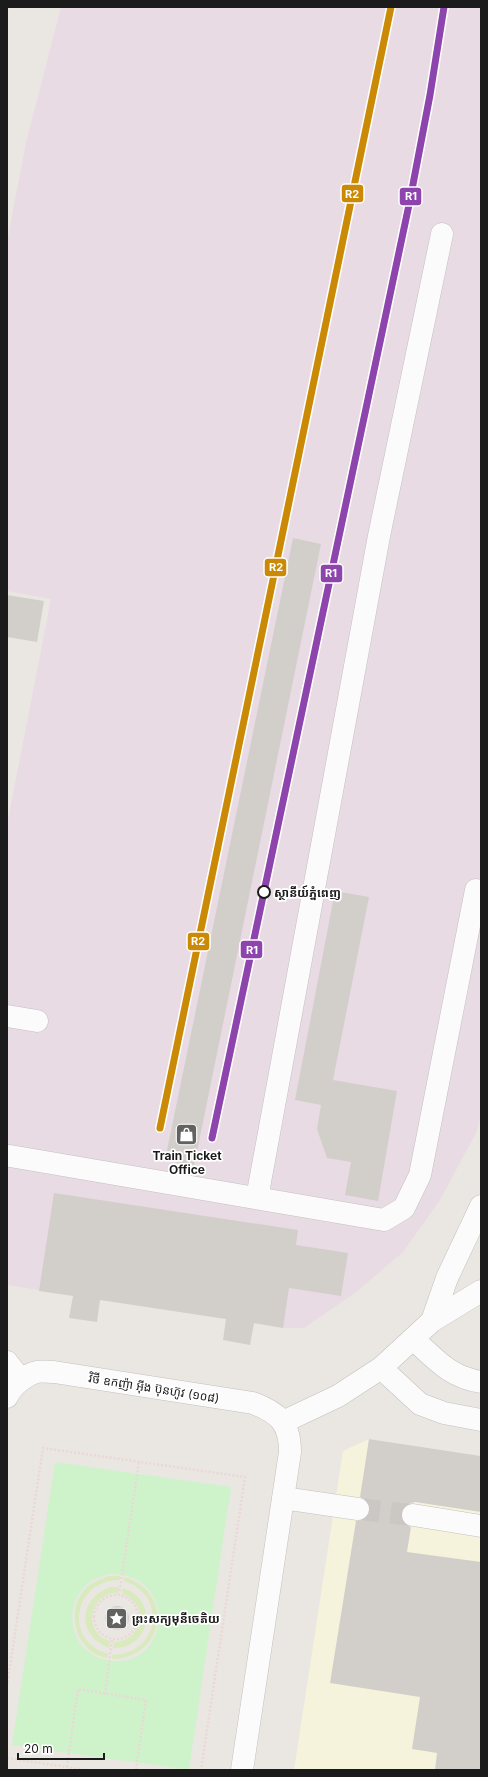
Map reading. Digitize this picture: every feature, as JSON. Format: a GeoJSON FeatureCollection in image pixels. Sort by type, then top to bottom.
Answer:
{"type":"FeatureCollection","features":[{"type":"Feature","properties":{"kind":"street"},"geometry":{"type":"LineString","coordinates":[[257,1198],[377,544],[442,234]]}},
{"type":"Feature","properties":{"kind":"street"},"geometry":{"type":"LineString","coordinates":[[10,1156],[384,1220],[404,1208],[420,1175],[476,890]]}},
{"type":"Feature","properties":{"kind":"street"},"geometry":{"type":"LineString","coordinates":[[7,1016],[37,1021]]}},
{"type":"Feature","properties":{"kind":"street"},"geometry":{"type":"LineString","coordinates":[[432,1321],[447,1278],[481,1206]]}},
{"type":"Feature","properties":{"kind":"street"},"geometry":{"type":"LineString","coordinates":[[242,1770],[290,1452],[290,1438],[283,1422],[338,1396],[381,1368],[432,1321],[481,1291]]}},
{"type":"Feature","properties":{"kind":"street"},"geometry":{"type":"LineString","coordinates":[[413,1339],[450,1372],[467,1380],[481,1382]]}},
{"type":"Feature","properties":{"kind":"street"},"geometry":{"type":"LineString","coordinates":[[7,1362],[21,1380]]}},
{"type":"Feature","properties":{"kind":"street"},"geometry":{"type":"LineString","coordinates":[[381,1368],[420,1404],[444,1413],[481,1420]]}},
{"type":"Feature","properties":{"kind":"street","name":"វិថី ឧកញ៉ា អ៊ីង ប៊ុនហ៊ូវ (១០៨)"},"geometry":{"type":"LineString","coordinates":[[7,1397],[9,1392],[21,1380],[36,1372],[54,1372],[253,1403],[270,1410],[283,1422]]}},
{"type":"Feature","properties":{"kind":"street"},"geometry":{"type":"LineString","coordinates":[[283,1498],[358,1508]]}},
{"type":"Feature","properties":{"kind":"street"},"geometry":{"type":"LineString","coordinates":[[413,1515],[481,1526]]}},
{"type":"Feature","properties":{"kind":"path"},"geometry":{"type":"LineString","coordinates":[[7,1686],[43,1448],[245,1477],[201,1770]]}},
{"type":"Feature","properties":{"kind":"path"},"geometry":{"type":"LineString","coordinates":[[119,1595],[139,1462]]}},
{"type":"Feature","properties":{"kind":"path"},"geometry":{"type":"LineString","coordinates":[[119,1595],[126,1597],[136,1607],[138,1621],[131,1633],[119,1640],[112,1640],[100,1633],[94,1621],[94,1614],[100,1602],[106,1598],[119,1595]]}},
{"type":"Feature","properties":{"kind":"path"},"geometry":{"type":"LineString","coordinates":[[105,1694],[112,1640]]}},
{"type":"Feature","properties":{"kind":"path"},"geometry":{"type":"LineString","coordinates":[[67,1767],[78,1689],[146,1700],[136,1770]]}},
{"type":"Feature","properties":{"kind":"path"},"geometry":{"type":"LineString","coordinates":[[7,1758],[86,1770]]}},
{"type":"Feature","properties":{"kind":"shaded area"},"geometry":{"type":"Polygon","coordinates":[[[61,7],[481,7],[481,1114],[477,1131],[440,1200],[403,1252],[356,1292],[304,1328],[283,1328],[7,1285],[7,825],[51,599],[7,591],[7,242],[26,143],[61,7]]]}},
{"type":"Feature","properties":{"kind":"shaded area"},"geometry":{"type":"Polygon","coordinates":[[[369,1439],[481,1456],[481,1770],[294,1770],[343,1451],[369,1439]]]}},
{"type":"Feature","properties":{"kind":"green space"},"geometry":{"type":"Polygon","coordinates":[[[55,1462],[231,1487],[189,1770],[12,1745],[55,1462]],[[109,1574],[96,1579],[85,1586],[75,1601],[72,1618],[76,1636],[86,1650],[93,1655],[116,1661],[134,1657],[148,1648],[156,1633],[159,1617],[156,1601],[147,1587],[131,1577],[109,1574]]]}},
{"type":"Feature","properties":{"kind":"green space"},"geometry":{"type":"Polygon","coordinates":[[[109,1576],[120,1576],[120,1580],[104,1583],[92,1590],[84,1600],[80,1612],[80,1624],[84,1637],[94,1647],[108,1654],[107,1658],[95,1654],[86,1646],[78,1632],[75,1616],[78,1600],[87,1587],[109,1576]]]}},
{"type":"Feature","properties":{"kind":"green space"},"geometry":{"type":"Polygon","coordinates":[[[124,1577],[140,1585],[151,1596],[157,1609],[157,1623],[153,1637],[143,1648],[130,1656],[112,1659],[112,1655],[128,1652],[140,1645],[148,1635],[152,1623],[152,1610],[147,1598],[138,1588],[124,1581],[124,1577]]]}},
{"type":"Feature","properties":{"kind":"green space"},"geometry":{"type":"Polygon","coordinates":[[[111,1587],[119,1587],[118,1593],[108,1594],[101,1599],[95,1606],[93,1614],[95,1630],[101,1637],[110,1641],[109,1648],[98,1642],[91,1635],[86,1626],[85,1617],[87,1608],[92,1599],[100,1592],[111,1587]]]}},
{"type":"Feature","properties":{"kind":"green space"},"geometry":{"type":"Polygon","coordinates":[[[123,1588],[134,1594],[142,1602],[146,1612],[146,1622],[136,1641],[126,1646],[113,1648],[114,1642],[124,1640],[131,1636],[137,1629],[139,1621],[137,1605],[131,1599],[122,1594],[123,1588]]]}},
{"type":"Feature","properties":{"kind":"building"},"geometry":{"type":"Polygon","coordinates":[[[293,538],[321,544],[194,1166],[165,1160],[293,538]]]}},
{"type":"Feature","properties":{"kind":"building"},"geometry":{"type":"Polygon","coordinates":[[[7,595],[44,601],[37,642],[7,637],[7,595]]]}},
{"type":"Feature","properties":{"kind":"building"},"geometry":{"type":"Polygon","coordinates":[[[335,891],[369,897],[333,1080],[397,1091],[378,1201],[345,1195],[351,1162],[327,1158],[317,1129],[321,1105],[295,1100],[335,891]]]}},
{"type":"Feature","properties":{"kind":"building"},"geometry":{"type":"Polygon","coordinates":[[[54,1193],[298,1230],[296,1245],[348,1253],[341,1296],[289,1288],[283,1328],[254,1323],[250,1345],[223,1340],[226,1319],[100,1300],[97,1322],[69,1318],[73,1296],[39,1291],[54,1193]]]}},
{"type":"Feature","properties":{"kind":"building"},"geometry":{"type":"Polygon","coordinates":[[[369,1439],[481,1456],[481,1512],[415,1502],[404,1507],[401,1513],[402,1520],[405,1524],[411,1527],[407,1552],[481,1562],[481,1770],[435,1770],[437,1753],[412,1749],[420,1697],[330,1683],[356,1521],[363,1520],[368,1517],[370,1511],[369,1504],[365,1499],[360,1497],[369,1439]]]}},
{"type":"Feature","properties":{"kind":"building"},"geometry":{"type":"Polygon","coordinates":[[[117,1606],[126,1609],[129,1618],[126,1627],[117,1630],[108,1627],[105,1618],[108,1609],[117,1606]]]}},
{"type":"Feature","properties":{"kind":"tunnel"},"geometry":{"type":"LineString","coordinates":[[358,1509],[413,1515]]}},
{"type":"Feature","properties":{"kind":"transit line","name":"R2"},"geometry":{"type":"LineString","coordinates":[[160,1128],[391,7]]}},
{"type":"Feature","properties":{"kind":"transit line","name":"R1"},"geometry":{"type":"LineString","coordinates":[[212,1138],[410,200],[430,95],[444,7]]}},
{"type":"Feature","properties":{"kind":"place","name":"ស្ថានីយ៍ភ្នំពេញ"},"geometry":{"type":"Point","coordinates":[264,892]}},
{"type":"Feature","properties":{"kind":"place","name":"Train Ticket Office"},"geometry":{"type":"Point","coordinates":[187,1134]}},
{"type":"Feature","properties":{"kind":"place","name":"ព្រះសក្យមុនីចេតិយ"},"geometry":{"type":"Point","coordinates":[117,1618]}}]}
